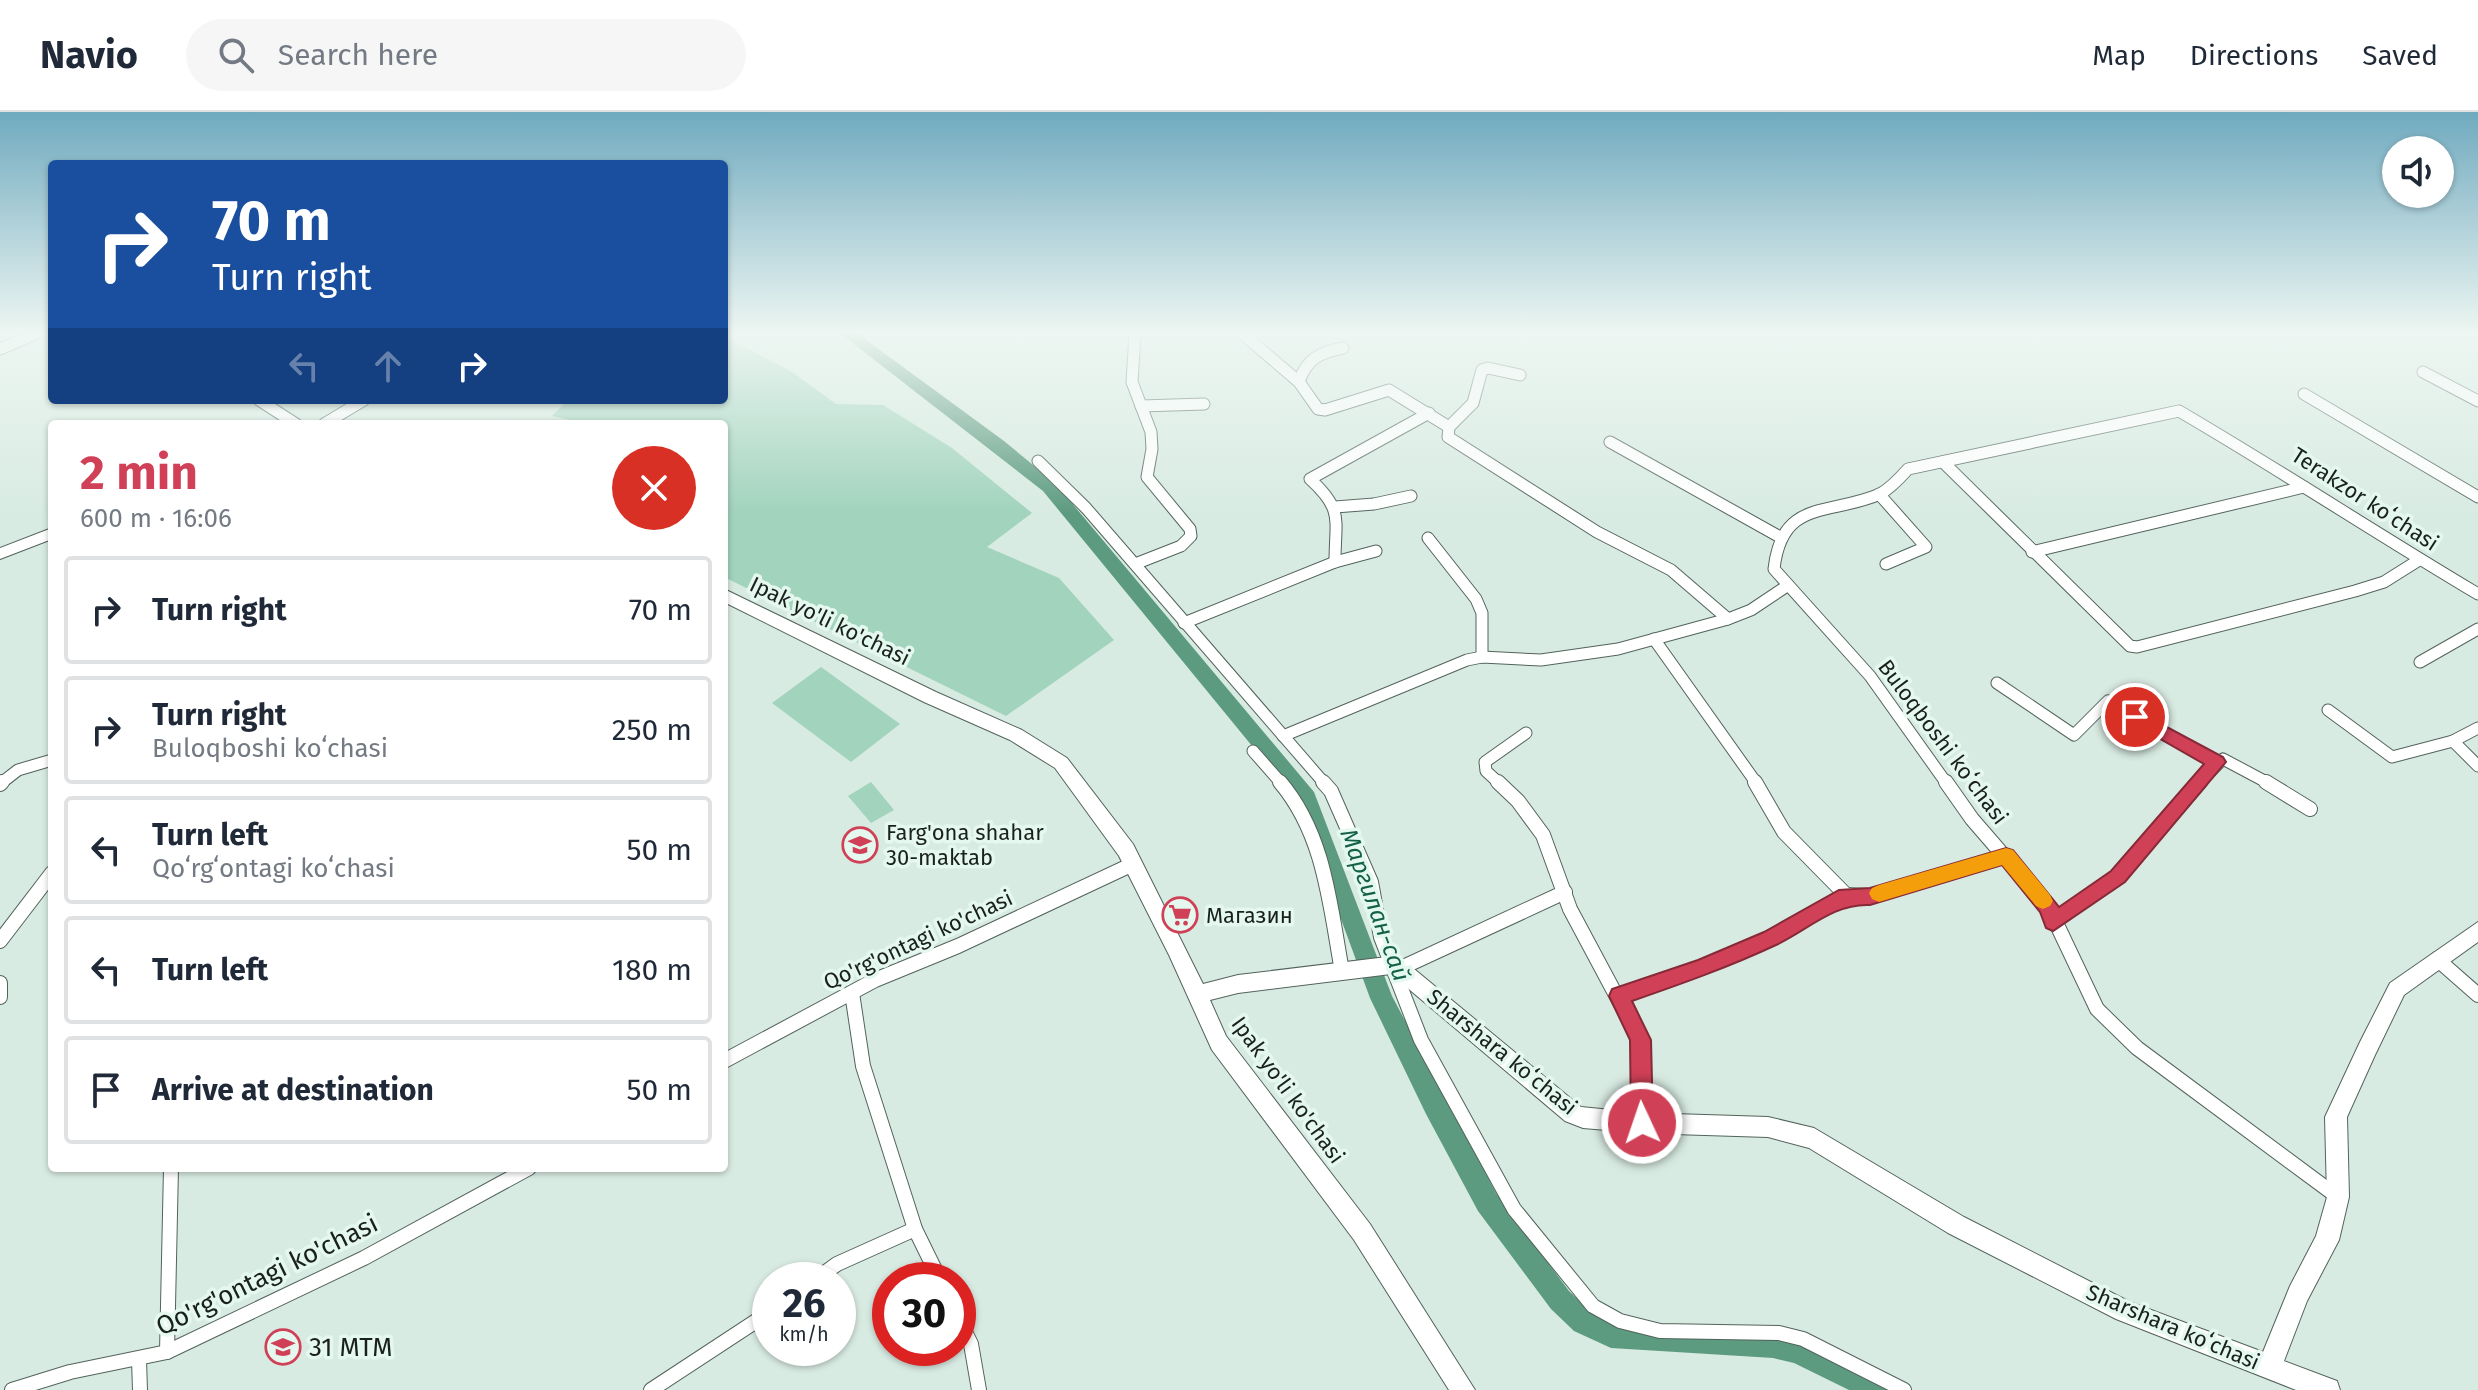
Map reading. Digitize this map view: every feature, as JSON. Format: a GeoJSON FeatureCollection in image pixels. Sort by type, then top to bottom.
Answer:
{"type":"FeatureCollection","features":[{"type":"Feature","properties":{"kind":"street"},"geometry":{"type":"LineString","coordinates":[[1135,394],[1151,432],[1152,449],[1147,477],[1190,529],[1191,536],[1181,546],[1135,564]]}},
{"type":"Feature","properties":{"kind":"street"},"geometry":{"type":"LineString","coordinates":[[1307,394],[1318,409],[1325,410],[1377,394]]}},
{"type":"Feature","properties":{"kind":"street"},"geometry":{"type":"LineString","coordinates":[[1395,394],[1449,427]]}},
{"type":"Feature","properties":{"kind":"street"},"geometry":{"type":"LineString","coordinates":[[1477,394],[1469,413],[1449,427],[1448,437],[1597,532],[1671,570],[1728,619]]}},
{"type":"Feature","properties":{"kind":"street"},"geometry":{"type":"LineString","coordinates":[[2304,394],[2478,497]]}},
{"type":"Feature","properties":{"kind":"street"},"geometry":{"type":"LineString","coordinates":[[265,404],[290,420]]}},
{"type":"Feature","properties":{"kind":"street"},"geometry":{"type":"LineString","coordinates":[[331,420],[357,404]]}},
{"type":"Feature","properties":{"kind":"street"},"geometry":{"type":"LineString","coordinates":[[1141,406],[1204,404]]}},
{"type":"Feature","properties":{"kind":"street","name":"Terakzor koʻchasi"},"geometry":{"type":"LineString","coordinates":[[1879,494],[1896,484],[1908,469],[2179,411],[2255,454],[2419,560],[2478,594]]}},
{"type":"Feature","properties":{"kind":"street"},"geometry":{"type":"LineString","coordinates":[[1335,562],[1335,507],[1331,498],[1312,482],[1313,476],[1429,413]]}},
{"type":"Feature","properties":{"kind":"street"},"geometry":{"type":"LineString","coordinates":[[1610,442],[1780,537],[1795,519],[1813,510],[1879,494],[1926,547],[1886,564]]}},
{"type":"Feature","properties":{"kind":"street","name":"Sharshara koʻchasi"},"geometry":{"type":"LineString","coordinates":[[1038,461],[1135,564],[1331,791],[1371,882],[1381,937],[1395,966],[1573,1114],[1583,1118],[1642,1123],[1768,1127],[1814,1139],[1956,1225],[2124,1311],[2328,1390]]}},
{"type":"Feature","properties":{"kind":"street"},"geometry":{"type":"LineString","coordinates":[[1944,463],[2125,643],[2137,647],[2355,591],[2384,582],[2419,560]]}},
{"type":"Feature","properties":{"kind":"street"},"geometry":{"type":"LineString","coordinates":[[2032,552],[2304,487]]}},
{"type":"Feature","properties":{"kind":"street"},"geometry":{"type":"LineString","coordinates":[[1335,507],[1374,504],[1411,496]]}},
{"type":"Feature","properties":{"kind":"street"},"geometry":{"type":"LineString","coordinates":[[0,554],[48,535]]}},
{"type":"Feature","properties":{"kind":"street","name":"Buloqboshi koʻchasi"},"geometry":{"type":"LineString","coordinates":[[1780,537],[1774,552],[1774,569],[1870,676],[1972,819],[2049,908],[2097,1009],[2137,1048],[2338,1197]]}},
{"type":"Feature","properties":{"kind":"street"},"geometry":{"type":"LineString","coordinates":[[1428,538],[1476,599],[1482,613],[1482,657]]}},
{"type":"Feature","properties":{"kind":"street"},"geometry":{"type":"LineString","coordinates":[[1184,623],[1335,562],[1376,551]]}},
{"type":"Feature","properties":{"kind":"street"},"geometry":{"type":"LineString","coordinates":[[1283,736],[1467,660],[1482,657],[1553,659],[1618,649],[1728,619],[1751,610],[1787,586]]}},
{"type":"Feature","properties":{"kind":"street","name":"Ipak yo'li ko'chasi"},"geometry":{"type":"LineString","coordinates":[[728,597],[930,697],[1016,735],[1061,763],[1107,821],[1133,864],[1219,1043],[1353,1219],[1463,1390]]}},
{"type":"Feature","properties":{"kind":"street"},"geometry":{"type":"LineString","coordinates":[[2420,662],[2478,629]]}},
{"type":"Feature","properties":{"kind":"street"},"geometry":{"type":"LineString","coordinates":[[1654,639],[1768,800],[1784,832],[1846,895]]}},
{"type":"Feature","properties":{"kind":"street"},"geometry":{"type":"LineString","coordinates":[[1997,683],[2074,735],[2108,701],[2217,762],[2229,760],[2310,809]]}},
{"type":"Feature","properties":{"kind":"street"},"geometry":{"type":"LineString","coordinates":[[2328,710],[2392,757],[2453,741],[2478,728]]}},
{"type":"Feature","properties":{"kind":"street"},"geometry":{"type":"LineString","coordinates":[[1526,733],[1485,762],[1486,771],[1518,801],[1543,835],[1570,909],[1620,996],[1640,1040],[1642,1123]]}},
{"type":"Feature","properties":{"kind":"street"},"geometry":{"type":"LineString","coordinates":[[2453,741],[2478,766]]}},
{"type":"Feature","properties":{"kind":"street"},"geometry":{"type":"LineString","coordinates":[[1253,751],[1297,804],[1305,821],[1322,874],[1342,971]]}},
{"type":"Feature","properties":{"kind":"street"},"geometry":{"type":"LineString","coordinates":[[0,784],[18,770],[48,761]]}},
{"type":"Feature","properties":{"kind":"street"},"geometry":{"type":"LineString","coordinates":[[2053,922],[2118,877],[2217,762]]}},
{"type":"Feature","properties":{"kind":"street"},"geometry":{"type":"LineString","coordinates":[[1620,996],[1703,967],[1771,938],[1846,895],[1870,896],[2006,856]]}},
{"type":"Feature","properties":{"kind":"street","name":"Qo'rg'ontagi ko'chasi"},"geometry":{"type":"LineString","coordinates":[[728,1057],[852,993],[1133,864]]}},
{"type":"Feature","properties":{"kind":"street"},"geometry":{"type":"LineString","coordinates":[[0,941],[48,878]]}},
{"type":"Feature","properties":{"kind":"street"},"geometry":{"type":"LineString","coordinates":[[1198,994],[1238,984],[1395,966],[1565,892]]}},
{"type":"Feature","properties":{"kind":"street"},"geometry":{"type":"LineString","coordinates":[[2269,1367],[2298,1294],[2327,1240],[2338,1197],[2336,1117],[2397,989],[2478,931]]}},
{"type":"Feature","properties":{"kind":"street"},"geometry":{"type":"LineString","coordinates":[[2437,959],[2478,995]]}},
{"type":"Feature","properties":{"kind":"street"},"geometry":{"type":"LineString","coordinates":[[1395,966],[1396,981],[1421,1040],[1514,1209],[1593,1306],[1620,1321],[1660,1331],[1779,1333],[1803,1339],[1904,1390]]}},
{"type":"Feature","properties":{"kind":"street"},"geometry":{"type":"LineString","coordinates":[[0,983],[0,997]]}},
{"type":"Feature","properties":{"kind":"street"},"geometry":{"type":"LineString","coordinates":[[852,993],[863,1066],[915,1229],[931,1262]]}},
{"type":"Feature","properties":{"kind":"street"},"geometry":{"type":"LineString","coordinates":[[167,1352],[171,1172]]}},
{"type":"Feature","properties":{"kind":"street","name":"Qo'rg'ontagi ko'chasi"},"geometry":{"type":"LineString","coordinates":[[12,1390],[70,1372],[167,1352],[364,1258],[522,1172]]}},
{"type":"Feature","properties":{"kind":"street"},"geometry":{"type":"LineString","coordinates":[[841,1262],[915,1229]]}},
{"type":"Feature","properties":{"kind":"street"},"geometry":{"type":"LineString","coordinates":[[651,1390],[752,1324]]}},
{"type":"Feature","properties":{"kind":"street"},"geometry":{"type":"LineString","coordinates":[[139,1360],[140,1390]]}},
{"type":"Feature","properties":{"kind":"street"},"geometry":{"type":"LineString","coordinates":[[975,1366],[979,1390]]}},
{"type":"Feature","properties":{"kind":"green space"},"geometry":{"type":"Polygon","coordinates":[[[728,394],[822,394],[836,404],[883,405],[952,448],[1032,513],[987,547],[1059,578],[1114,640],[1006,716],[728,579],[728,420],[570,420],[552,416],[564,404],[728,404],[728,394]]]}},
{"type":"Feature","properties":{"kind":"green space"},"geometry":{"type":"Polygon","coordinates":[[[821,667],[900,724],[851,762],[772,703],[821,667]]]}},
{"type":"Feature","properties":{"kind":"green space"},"geometry":{"type":"Polygon","coordinates":[[[871,782],[894,810],[871,823],[848,796],[871,782]]]}},
{"type":"Feature","properties":{"kind":"waterway","name":"Маргилан-сай"},"geometry":{"type":"LineString","coordinates":[[929,394],[1049,487],[1307,798],[1381,998],[1435,1106],[1487,1202],[1560,1300],[1583,1322],[1611,1335],[1773,1344],[1797,1350],[1878,1390]]}},
{"type":"Feature","properties":{"kind":"slow traffic"},"geometry":{"type":"LineString","coordinates":[[1879,893],[2006,856],[2043,901]]}},
{"type":"Feature","properties":{"kind":"place","name":"Farg'ona shahar 30-maktab"},"geometry":{"type":"Point","coordinates":[860,845]}},
{"type":"Feature","properties":{"kind":"place","name":"Магазин"},"geometry":{"type":"Point","coordinates":[1180,915]}},
{"type":"Feature","properties":{"kind":"place","name":"31 MTM"},"geometry":{"type":"Point","coordinates":[283,1347]}},
{"type":"Feature","properties":{"kind":"route"},"geometry":{"type":"LineString","coordinates":[[1642,1123],[1640,1040],[1620,996],[1703,967],[1771,938],[1846,895],[1870,896],[2006,856],[2049,908],[2053,922],[2118,877],[2217,762],[2135,717]]}}]}
